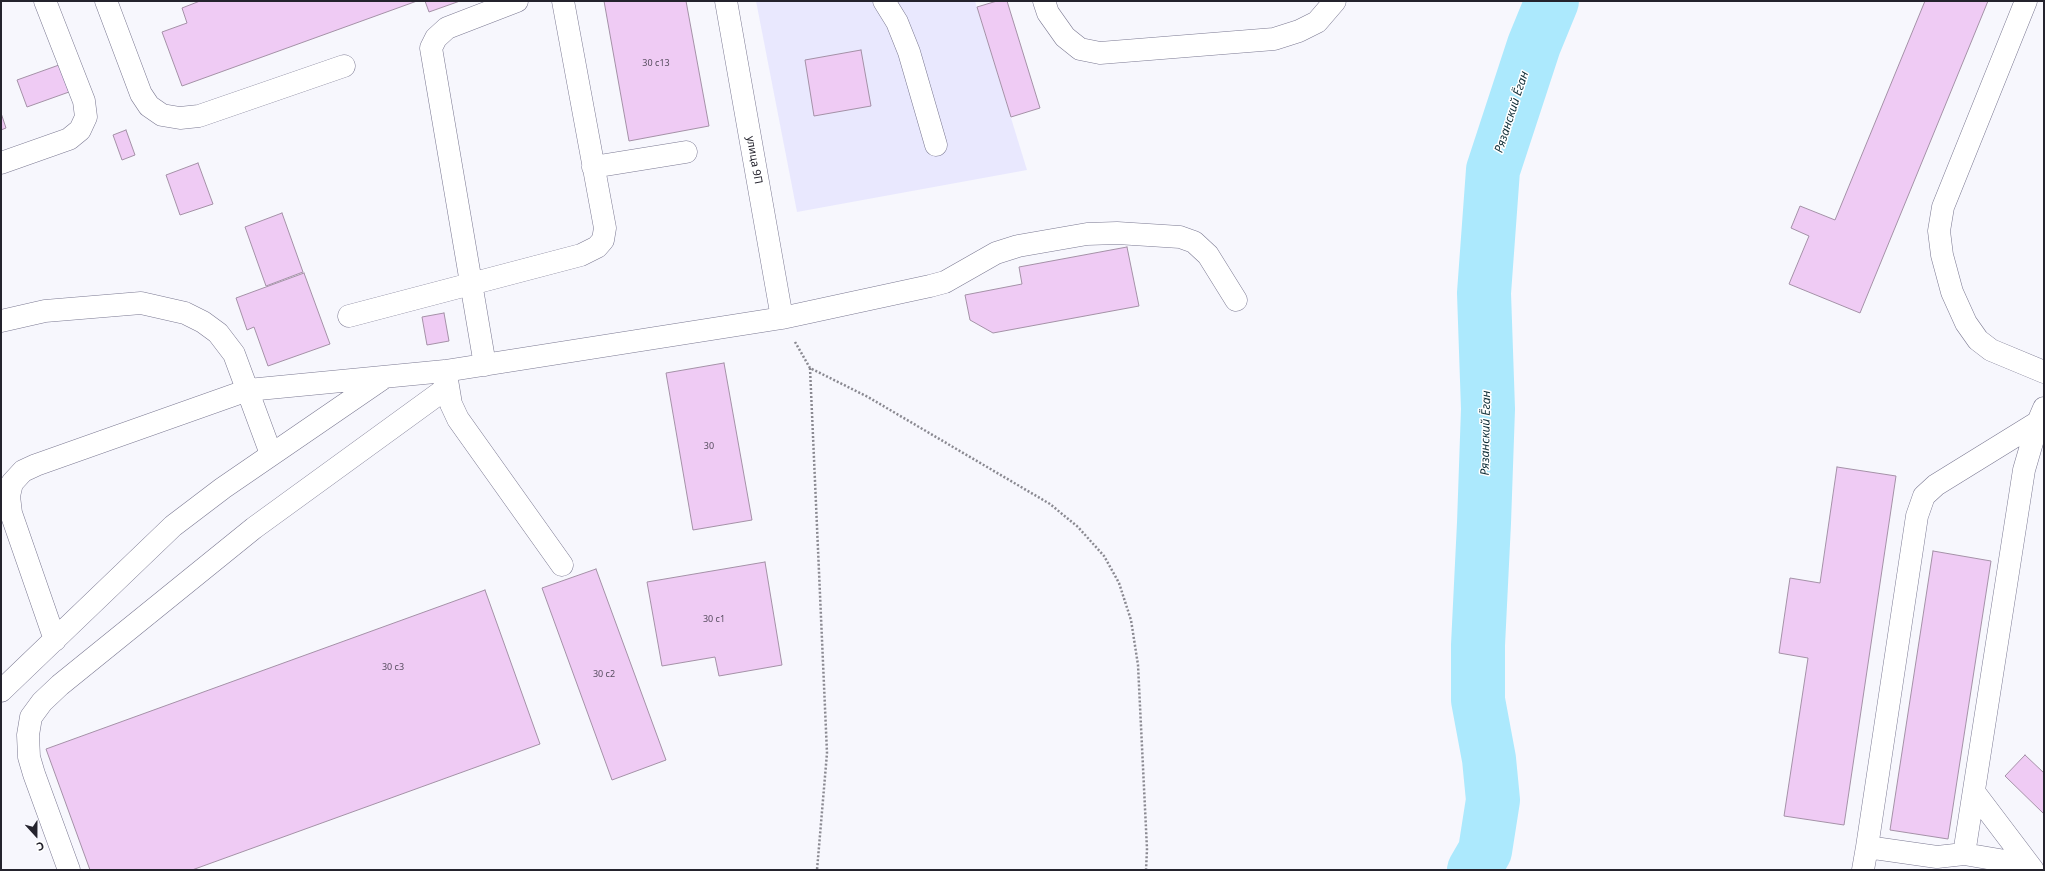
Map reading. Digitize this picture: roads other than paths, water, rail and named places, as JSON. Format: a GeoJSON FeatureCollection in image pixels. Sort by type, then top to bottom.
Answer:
{"type":"FeatureCollection","features":[{"type":"Feature","properties":{"kind":"street"},"geometry":{"type":"LineString","coordinates":[[1,163],[68,139],[80,130],[86,117],[84,101],[45,1]]}},
{"type":"Feature","properties":{"kind":"street"},"geometry":{"type":"LineString","coordinates":[[106,1],[141,94],[148,106],[162,115],[180,118],[199,116],[344,66]]}},
{"type":"Feature","properties":{"kind":"street"},"geometry":{"type":"LineString","coordinates":[[485,365],[431,48],[436,38],[447,28],[518,1]]}},
{"type":"Feature","properties":{"kind":"street"},"geometry":{"type":"LineString","coordinates":[[349,316],[581,255],[597,247],[603,240],[605,228],[563,1]]}},
{"type":"Feature","properties":{"kind":"street","name":"улица 9П"},"geometry":{"type":"LineString","coordinates":[[726,1],[782,318]]}},
{"type":"Feature","properties":{"kind":"street"},"geometry":{"type":"LineString","coordinates":[[884,1],[897,22],[909,52],[936,145]]}},
{"type":"Feature","properties":{"kind":"street"},"geometry":{"type":"LineString","coordinates":[[1044,1],[1048,13],[1064,37],[1080,49],[1100,53],[1274,39],[1299,31],[1317,22],[1336,1]]}},
{"type":"Feature","properties":{"kind":"street"},"geometry":{"type":"LineString","coordinates":[[2026,1],[1943,207],[1939,231],[1942,256],[1952,292],[1966,323],[1978,340],[1991,350],[2044,372]]}},
{"type":"Feature","properties":{"kind":"street"},"geometry":{"type":"LineString","coordinates":[[594,167],[686,152]]}},
{"type":"Feature","properties":{"kind":"street"},"geometry":{"type":"LineString","coordinates":[[69,870],[29,757],[28,735],[31,717],[42,702],[60,685],[254,528],[447,379],[485,365],[782,318],[930,286],[945,282],[996,253],[1018,246],[1087,234],[1117,233],[1180,237],[1194,242],[1208,255],[1236,300]]}},
{"type":"Feature","properties":{"kind":"street"},"geometry":{"type":"LineString","coordinates":[[1,321],[45,311],[141,303],[185,313],[203,322],[218,333],[234,354],[271,454]]}},
{"type":"Feature","properties":{"kind":"street"},"geometry":{"type":"LineString","coordinates":[[55,640],[11,513],[9,496],[12,483],[23,471],[36,465],[248,390],[383,378],[447,379]]}},
{"type":"Feature","properties":{"kind":"street"},"geometry":{"type":"LineString","coordinates":[[1,691],[173,526],[271,454],[383,378]]}},
{"type":"Feature","properties":{"kind":"street"},"geometry":{"type":"LineString","coordinates":[[447,379],[451,404],[458,419],[562,565]]}},
{"type":"Feature","properties":{"kind":"street"},"geometry":{"type":"LineString","coordinates":[[1964,854],[2024,470],[2041,415]]}},
{"type":"Feature","properties":{"kind":"street"},"geometry":{"type":"LineString","coordinates":[[1863,870],[1917,516],[1924,496],[1936,485],[2041,415]]}},
{"type":"Feature","properties":{"kind":"street"},"geometry":{"type":"LineString","coordinates":[[1974,792],[2031,868]]}},
{"type":"Feature","properties":{"kind":"street"},"geometry":{"type":"LineString","coordinates":[[1867,847],[1937,857],[1964,854],[2031,868]]}},
{"type":"Feature","properties":{"kind":"waterway","name":"Рязанский Ёган"},"geometry":{"type":"LineString","coordinates":[[1474,870],[1485,851],[1493,800],[1489,759],[1478,700],[1478,645],[1488,409],[1484,293],[1493,170],[1534,45],[1552,1]]}}]}
